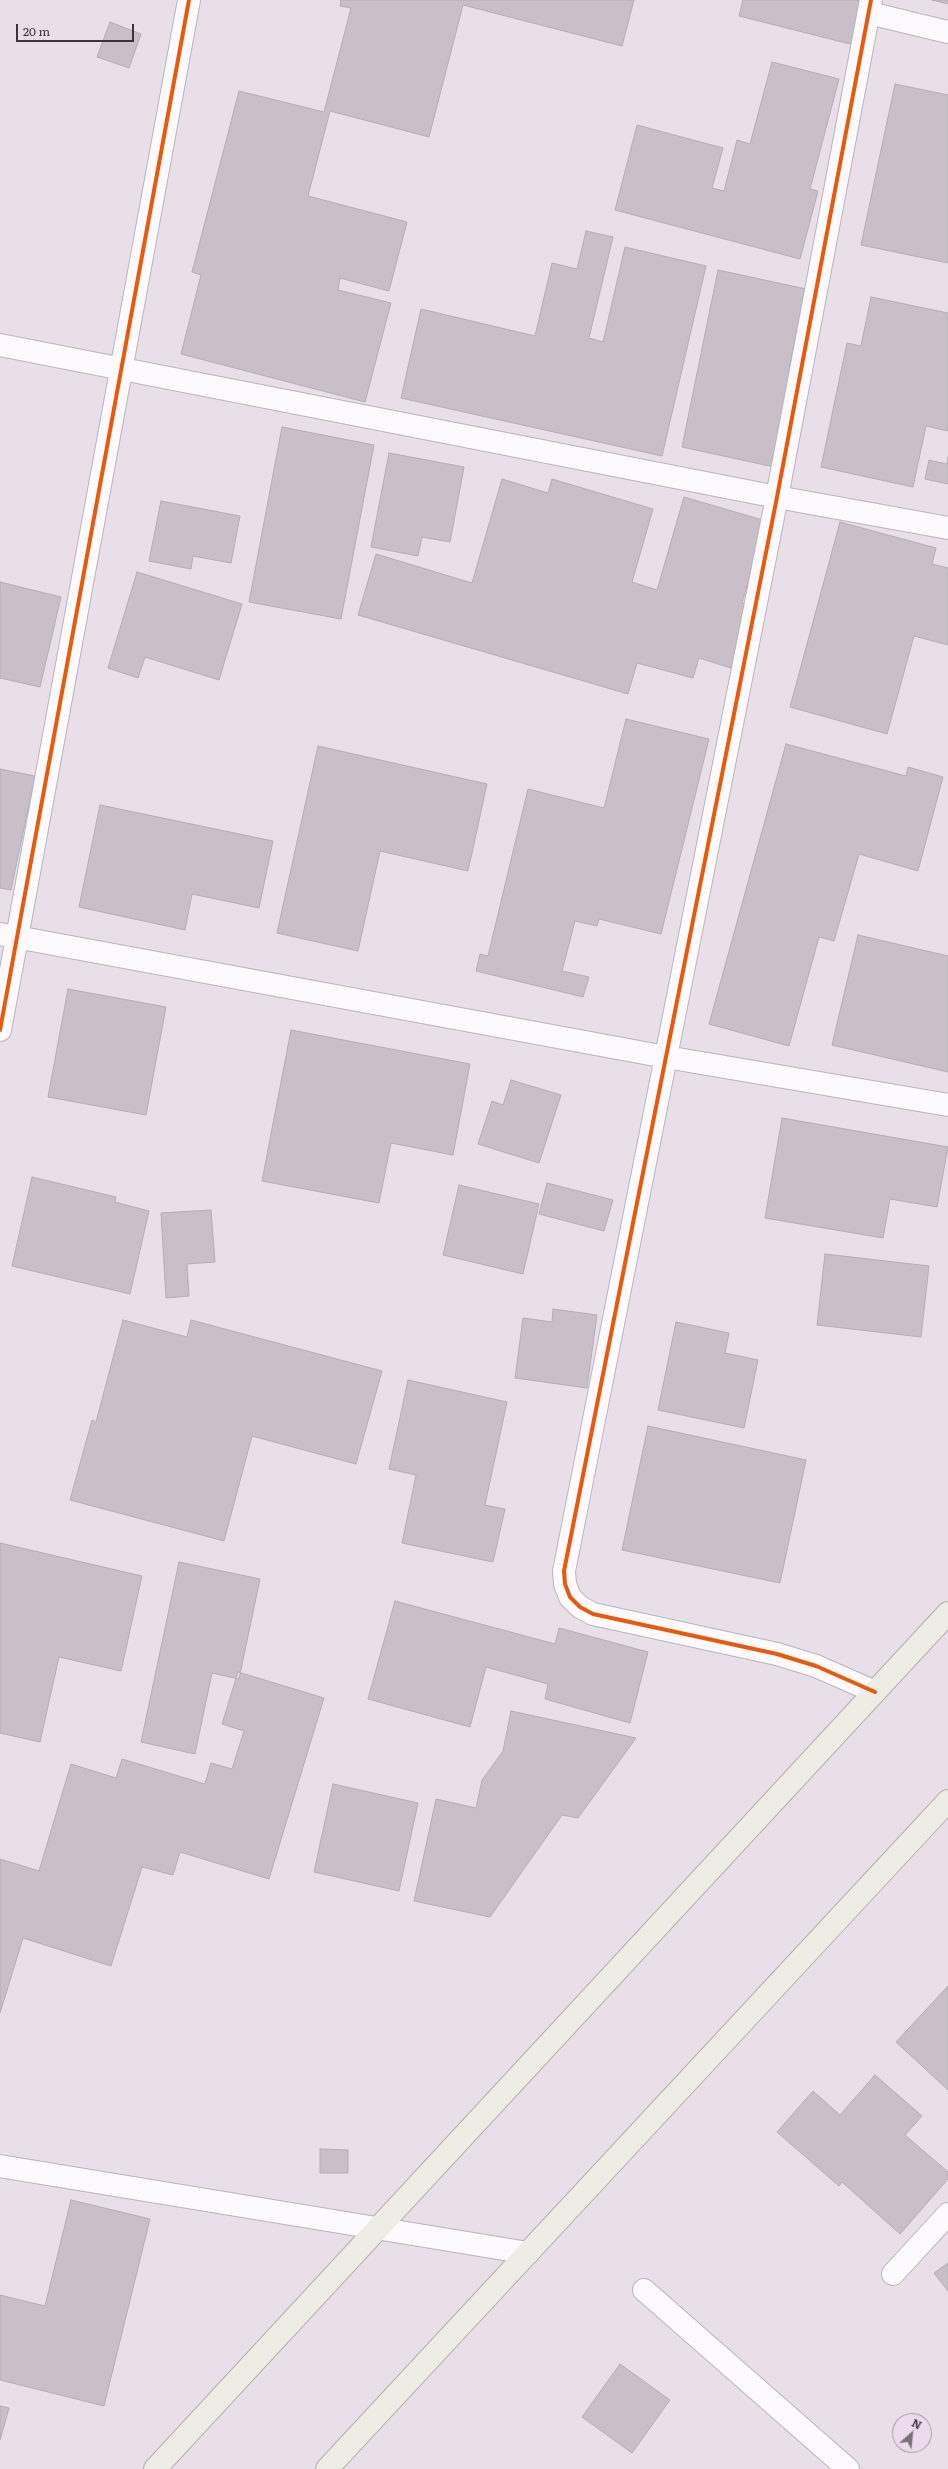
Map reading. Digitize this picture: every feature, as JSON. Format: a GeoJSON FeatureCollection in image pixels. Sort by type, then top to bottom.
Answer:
{"type":"FeatureCollection","features":[{"type":"Feature","properties":{"kind":"main road"},"geometry":{"type":"LineString","coordinates":[[155,2469],[948,1613]]}},
{"type":"Feature","properties":{"kind":"main road"},"geometry":{"type":"LineString","coordinates":[[327,2469],[948,1801]]}},
{"type":"Feature","properties":{"kind":"street"},"geometry":{"type":"LineString","coordinates":[[0,1030],[8,936],[121,368],[189,0]]}},
{"type":"Feature","properties":{"kind":"street"},"geometry":{"type":"LineString","coordinates":[[875,1692],[816,1666],[777,1654],[593,1614],[580,1608],[570,1597],[565,1584],[564,1571],[777,498],[870,6],[948,32]]}},
{"type":"Feature","properties":{"kind":"street"},"geometry":{"type":"LineString","coordinates":[[0,345],[777,498],[948,528]]}},
{"type":"Feature","properties":{"kind":"street"},"geometry":{"type":"LineString","coordinates":[[8,936],[666,1057],[948,1105]]}},
{"type":"Feature","properties":{"kind":"street"},"geometry":{"type":"LineString","coordinates":[[0,2166],[528,2253]]}},
{"type":"Feature","properties":{"kind":"street"},"geometry":{"type":"LineString","coordinates":[[893,2274],[948,2214]]}},
{"type":"Feature","properties":{"kind":"street"},"geometry":{"type":"LineString","coordinates":[[644,2290],[848,2469]]}},
{"type":"Feature","properties":{"kind":"building"},"geometry":{"type":"Polygon","coordinates":[[[341,0],[634,0],[622,46],[463,5],[429,137],[330,111],[308,196],[407,222],[389,291],[340,278],[338,290],[391,303],[365,402],[181,354],[201,275],[192,272],[239,91],[324,112],[351,8],[340,6],[341,0]]]}},
{"type":"Feature","properties":{"kind":"building"},"geometry":{"type":"Polygon","coordinates":[[[743,0],[865,0],[854,45],[739,16],[743,0]]]}},
{"type":"Feature","properties":{"kind":"building"},"geometry":{"type":"Polygon","coordinates":[[[932,0],[948,0],[948,4],[932,0]]]}},
{"type":"Feature","properties":{"kind":"building"},"geometry":{"type":"Polygon","coordinates":[[[110,22],[141,34],[129,68],[97,57],[110,22]]]}},
{"type":"Feature","properties":{"kind":"building"},"geometry":{"type":"Polygon","coordinates":[[[772,62],[839,79],[810,189],[818,191],[800,259],[615,210],[637,125],[723,148],[712,188],[724,191],[737,140],[750,144],[772,62]]]}},
{"type":"Feature","properties":{"kind":"building"},"geometry":{"type":"Polygon","coordinates":[[[895,84],[948,95],[948,263],[861,245],[895,84]]]}},
{"type":"Feature","properties":{"kind":"building"},"geometry":{"type":"Polygon","coordinates":[[[586,231],[613,237],[589,338],[603,342],[625,247],[706,266],[662,456],[401,398],[421,309],[535,336],[552,263],[577,269],[586,231]]]}},
{"type":"Feature","properties":{"kind":"building"},"geometry":{"type":"Polygon","coordinates":[[[718,270],[806,289],[789,368],[794,370],[774,467],[682,447],[718,270]]]}},
{"type":"Feature","properties":{"kind":"building"},"geometry":{"type":"Polygon","coordinates":[[[871,297],[948,313],[948,431],[926,426],[913,487],[821,467],[847,343],[861,346],[871,297]]]}},
{"type":"Feature","properties":{"kind":"building"},"geometry":{"type":"Polygon","coordinates":[[[282,427],[374,445],[341,619],[249,602],[282,427]]]}},
{"type":"Feature","properties":{"kind":"building"},"geometry":{"type":"Polygon","coordinates":[[[389,453],[464,467],[450,542],[422,537],[418,556],[371,547],[389,453]]]}},
{"type":"Feature","properties":{"kind":"building"},"geometry":{"type":"Polygon","coordinates":[[[948,457],[948,484],[925,479],[929,460],[947,464],[948,457]]]}},
{"type":"Feature","properties":{"kind":"building"},"geometry":{"type":"Polygon","coordinates":[[[502,479],[548,493],[552,479],[653,509],[632,582],[657,590],[684,497],[766,521],[742,603],[749,605],[731,668],[699,658],[693,678],[637,663],[628,694],[358,615],[376,554],[472,583],[502,479]]]}},
{"type":"Feature","properties":{"kind":"building"},"geometry":{"type":"Polygon","coordinates":[[[161,501],[240,516],[231,563],[193,556],[191,569],[149,561],[161,501]]]}},
{"type":"Feature","properties":{"kind":"building"},"geometry":{"type":"Polygon","coordinates":[[[840,522],[936,548],[932,564],[948,568],[948,645],[914,636],[887,734],[790,707],[840,522]]]}},
{"type":"Feature","properties":{"kind":"building"},"geometry":{"type":"Polygon","coordinates":[[[137,572],[242,604],[219,680],[145,657],[138,678],[108,668],[137,572]]]}},
{"type":"Feature","properties":{"kind":"building"},"geometry":{"type":"Polygon","coordinates":[[[0,582],[61,597],[40,687],[0,678],[0,582]]]}},
{"type":"Feature","properties":{"kind":"building"},"geometry":{"type":"Polygon","coordinates":[[[626,719],[709,739],[661,934],[599,919],[597,926],[575,921],[562,971],[589,977],[583,997],[476,971],[480,954],[488,956],[528,789],[604,808],[626,719]]]}},
{"type":"Feature","properties":{"kind":"building"},"geometry":{"type":"Polygon","coordinates":[[[786,744],[906,776],[908,767],[943,777],[918,871],[859,854],[834,941],[819,937],[789,1046],[709,1024],[786,744]]]}},
{"type":"Feature","properties":{"kind":"building"},"geometry":{"type":"Polygon","coordinates":[[[318,746],[487,784],[468,871],[380,851],[358,951],[277,933],[318,746]]]}},
{"type":"Feature","properties":{"kind":"building"},"geometry":{"type":"Polygon","coordinates":[[[0,769],[35,776],[11,890],[0,888],[0,769]]]}},
{"type":"Feature","properties":{"kind":"building"},"geometry":{"type":"Polygon","coordinates":[[[100,805],[273,841],[259,908],[192,894],[185,930],[79,907],[100,805]]]}},
{"type":"Feature","properties":{"kind":"building"},"geometry":{"type":"Polygon","coordinates":[[[858,935],[948,956],[948,1072],[832,1045],[858,935]]]}},
{"type":"Feature","properties":{"kind":"building"},"geometry":{"type":"Polygon","coordinates":[[[68,989],[166,1007],[146,1115],[48,1097],[68,989]]]}},
{"type":"Feature","properties":{"kind":"building"},"geometry":{"type":"Polygon","coordinates":[[[291,1030],[470,1064],[453,1155],[391,1143],[379,1203],[262,1181],[291,1030]]]}},
{"type":"Feature","properties":{"kind":"building"},"geometry":{"type":"Polygon","coordinates":[[[511,1080],[561,1095],[539,1163],[478,1144],[492,1101],[503,1105],[511,1080]]]}},
{"type":"Feature","properties":{"kind":"building"},"geometry":{"type":"Polygon","coordinates":[[[782,1118],[948,1147],[937,1207],[890,1199],[883,1238],[765,1218],[782,1118]]]}},
{"type":"Feature","properties":{"kind":"building"},"geometry":{"type":"Polygon","coordinates":[[[32,1177],[116,1197],[115,1202],[149,1211],[130,1294],[12,1266],[32,1177]]]}},
{"type":"Feature","properties":{"kind":"building"},"geometry":{"type":"Polygon","coordinates":[[[547,1183],[613,1200],[604,1231],[539,1214],[547,1183]]]}},
{"type":"Feature","properties":{"kind":"building"},"geometry":{"type":"Polygon","coordinates":[[[459,1185],[539,1204],[523,1274],[443,1255],[459,1185]]]}},
{"type":"Feature","properties":{"kind":"building"},"geometry":{"type":"Polygon","coordinates":[[[211,1210],[215,1262],[187,1264],[189,1296],[166,1298],[161,1213],[211,1210]]]}},
{"type":"Feature","properties":{"kind":"building"},"geometry":{"type":"Polygon","coordinates":[[[825,1254],[929,1266],[921,1337],[817,1325],[825,1254]]]}},
{"type":"Feature","properties":{"kind":"building"},"geometry":{"type":"Polygon","coordinates":[[[553,1309],[597,1315],[587,1388],[515,1378],[523,1318],[552,1322],[553,1309]]]}},
{"type":"Feature","properties":{"kind":"building"},"geometry":{"type":"Polygon","coordinates":[[[123,1320],[187,1337],[191,1320],[382,1371],[356,1464],[252,1436],[224,1541],[70,1500],[92,1420],[96,1422],[123,1320]]]}},
{"type":"Feature","properties":{"kind":"building"},"geometry":{"type":"Polygon","coordinates":[[[676,1322],[729,1333],[725,1353],[758,1360],[744,1428],[658,1410],[676,1322]]]}},
{"type":"Feature","properties":{"kind":"building"},"geometry":{"type":"Polygon","coordinates":[[[408,1380],[507,1402],[485,1505],[505,1509],[493,1562],[402,1543],[416,1475],[389,1469],[408,1380]]]}},
{"type":"Feature","properties":{"kind":"building"},"geometry":{"type":"Polygon","coordinates":[[[648,1426],[806,1460],[780,1583],[622,1550],[648,1426]]]}},
{"type":"Feature","properties":{"kind":"building"},"geometry":{"type":"Polygon","coordinates":[[[0,1543],[142,1576],[121,1671],[59,1657],[40,1742],[0,1733],[0,1543]]]}},
{"type":"Feature","properties":{"kind":"building"},"geometry":{"type":"Polygon","coordinates":[[[179,1562],[260,1579],[239,1679],[212,1673],[195,1754],[141,1742],[179,1562]]]}},
{"type":"Feature","properties":{"kind":"building"},"geometry":{"type":"Polygon","coordinates":[[[395,1601],[555,1644],[559,1628],[648,1652],[630,1723],[545,1699],[548,1684],[486,1667],[470,1727],[368,1699],[395,1601]]]}},
{"type":"Feature","properties":{"kind":"building"},"geometry":{"type":"Polygon","coordinates":[[[238,1672],[324,1698],[269,1879],[180,1852],[173,1875],[142,1867],[111,1966],[23,1938],[0,2013],[0,1859],[39,1871],[71,1764],[116,1778],[122,1759],[205,1784],[211,1763],[232,1769],[244,1731],[222,1724],[238,1672]]]}},
{"type":"Feature","properties":{"kind":"building"},"geometry":{"type":"Polygon","coordinates":[[[511,1711],[636,1738],[578,1818],[562,1815],[490,1917],[414,1901],[436,1799],[476,1808],[482,1780],[503,1751],[511,1711]]]}},
{"type":"Feature","properties":{"kind":"building"},"geometry":{"type":"Polygon","coordinates":[[[333,1784],[418,1803],[399,1891],[314,1872],[333,1784]]]}},
{"type":"Feature","properties":{"kind":"building"},"geometry":{"type":"Polygon","coordinates":[[[948,1986],[948,2090],[896,2042],[948,1986]]]}},
{"type":"Feature","properties":{"kind":"building"},"geometry":{"type":"Polygon","coordinates":[[[875,2075],[922,2116],[905,2135],[948,2172],[948,2179],[900,2234],[842,2182],[839,2186],[777,2132],[813,2091],[840,2115],[875,2075]]]}},
{"type":"Feature","properties":{"kind":"building"},"geometry":{"type":"Polygon","coordinates":[[[320,2149],[348,2150],[348,2173],[320,2173],[320,2149]]]}},
{"type":"Feature","properties":{"kind":"building"},"geometry":{"type":"Polygon","coordinates":[[[71,2200],[150,2219],[104,2406],[0,2380],[0,2295],[45,2306],[71,2200]]]}},
{"type":"Feature","properties":{"kind":"building"},"geometry":{"type":"Polygon","coordinates":[[[948,2263],[948,2291],[934,2273],[948,2263]]]}},
{"type":"Feature","properties":{"kind":"building"},"geometry":{"type":"Polygon","coordinates":[[[620,2364],[670,2400],[632,2453],[582,2417],[620,2364]]]}},
{"type":"Feature","properties":{"kind":"building"},"geometry":{"type":"Polygon","coordinates":[[[0,2406],[9,2408],[0,2440],[0,2406]]]}},
{"type":"Feature","properties":{"kind":"cycle path"},"geometry":{"type":"LineString","coordinates":[[0,1030],[189,0]]}},
{"type":"Feature","properties":{"kind":"cycle path"},"geometry":{"type":"LineString","coordinates":[[871,0],[777,497],[564,1571],[565,1584],[570,1597],[580,1607],[593,1614],[777,1654],[816,1666],[875,1692]]}}]}
